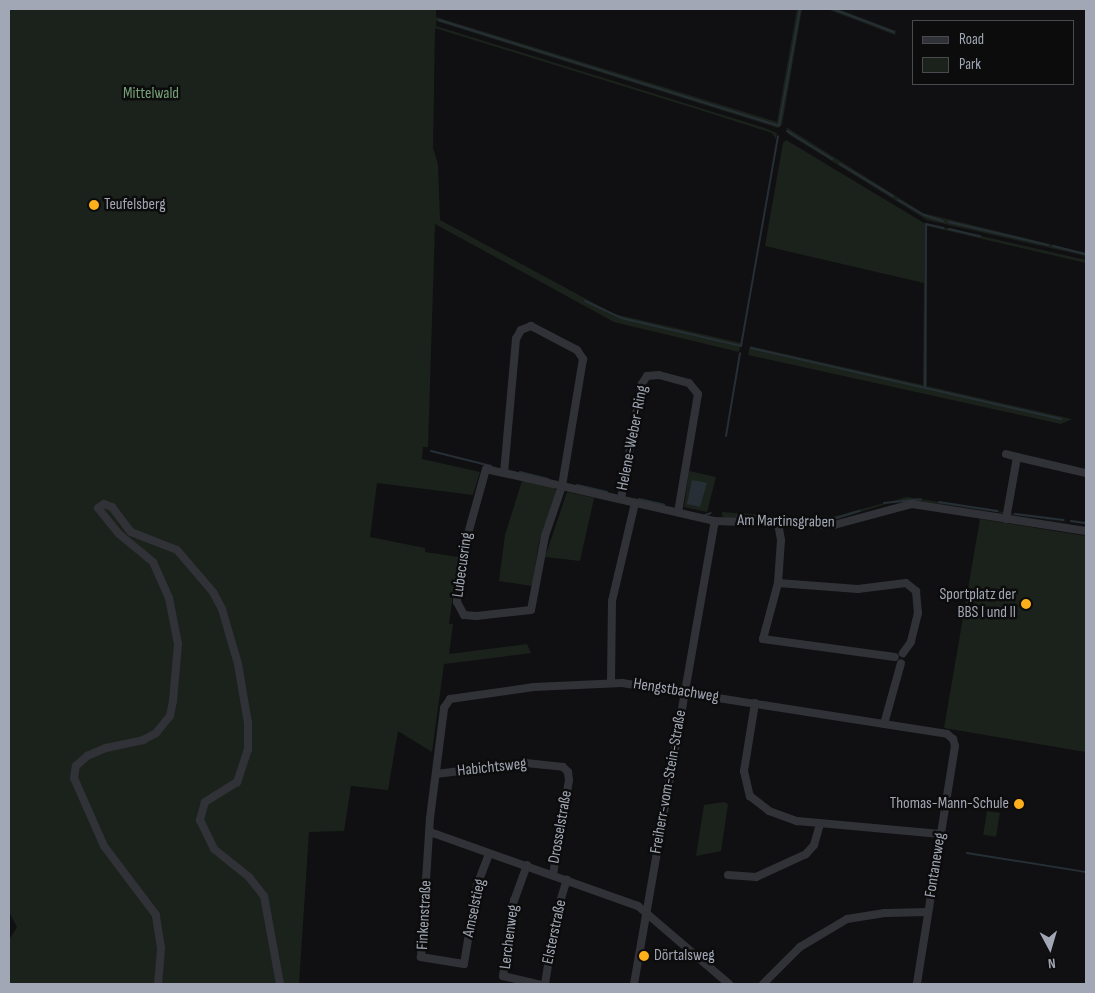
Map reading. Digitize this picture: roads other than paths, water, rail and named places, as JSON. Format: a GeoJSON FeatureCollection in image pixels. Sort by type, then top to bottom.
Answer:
{"type":"FeatureCollection","features":[{"type":"Feature","properties":{"kind":"street"},"geometry":{"type":"LineString","coordinates":[[504,473],[516,339],[521,330],[530,326],[577,350],[582,358],[562,486]]}},
{"type":"Feature","properties":{"kind":"street","name":"Helene-Weber-Ring"},"geometry":{"type":"LineString","coordinates":[[621,499],[640,388],[648,376],[659,375],[689,383],[698,394],[678,512]]}},
{"type":"Feature","properties":{"kind":"street"},"geometry":{"type":"LineString","coordinates":[[1006,454],[1086,473]]}},
{"type":"Feature","properties":{"kind":"street"},"geometry":{"type":"LineString","coordinates":[[1006,519],[1018,457]]}},
{"type":"Feature","properties":{"kind":"street","name":"Am Martinsgraben"},"geometry":{"type":"LineString","coordinates":[[486,470],[715,521],[834,525],[906,504],[1086,531]]}},
{"type":"Feature","properties":{"kind":"street","name":"Lubecusring"},"geometry":{"type":"LineString","coordinates":[[486,470],[465,538],[458,579],[458,607],[468,616],[531,610],[545,536],[562,486]]}},
{"type":"Feature","properties":{"kind":"street"},"geometry":{"type":"LineString","coordinates":[[610,682],[612,601],[635,502]]}},
{"type":"Feature","properties":{"kind":"street"},"geometry":{"type":"LineString","coordinates":[[157,983],[161,941],[156,915],[104,846],[74,778],[76,766],[87,756],[106,748],[143,740],[156,733],[170,716],[173,701],[178,644],[169,598],[153,562],[120,534],[98,508],[104,504],[112,507],[131,532],[177,550],[213,592],[222,609],[238,664],[248,723],[248,749],[237,782],[205,802],[200,820],[214,848],[252,880],[264,896],[280,984]]}},
{"type":"Feature","properties":{"kind":"street","name":"Freiherr-vom-Stein-Straße"},"geometry":{"type":"LineString","coordinates":[[634,984],[715,521]]}},
{"type":"Feature","properties":{"kind":"street"},"geometry":{"type":"LineString","coordinates":[[778,524],[781,540],[778,583],[763,639],[895,657],[903,653],[911,642],[918,613],[916,591],[906,583],[858,589],[778,583]]}},
{"type":"Feature","properties":{"kind":"street"},"geometry":{"type":"LineString","coordinates":[[884,724],[900,663],[906,659],[903,653]]}},
{"type":"Feature","properties":{"kind":"street"},"geometry":{"type":"LineString","coordinates":[[895,657],[900,663]]}},
{"type":"Feature","properties":{"kind":"street","name":"Hengstbachweg"},"geometry":{"type":"LineString","coordinates":[[437,758],[444,708],[450,699],[534,687],[610,682],[685,692],[947,734],[954,739],[955,746]]}},
{"type":"Feature","properties":{"kind":"street"},"geometry":{"type":"LineString","coordinates":[[754,703],[744,771],[750,796],[769,811],[797,821],[940,834]]}},
{"type":"Feature","properties":{"kind":"street","name":"Fontaneweg"},"geometry":{"type":"LineString","coordinates":[[917,984],[955,746]]}},
{"type":"Feature","properties":{"kind":"street","name":"Habichtsweg"},"geometry":{"type":"LineString","coordinates":[[430,832],[437,758]]}},
{"type":"Feature","properties":{"kind":"street","name":"Habichtsweg"},"geometry":{"type":"LineString","coordinates":[[436,774],[526,763],[563,767],[569,780]]}},
{"type":"Feature","properties":{"kind":"street","name":"Drosselstraße"},"geometry":{"type":"LineString","coordinates":[[553,875],[569,780]]}},
{"type":"Feature","properties":{"kind":"street"},"geometry":{"type":"LineString","coordinates":[[728,875],[756,878],[806,854],[814,845],[820,824]]}},
{"type":"Feature","properties":{"kind":"street"},"geometry":{"type":"LineString","coordinates":[[430,832],[489,854],[527,865],[647,912],[730,984]]}},
{"type":"Feature","properties":{"kind":"street","name":"Finkenstraße"},"geometry":{"type":"LineString","coordinates":[[430,832],[421,957],[464,964]]}},
{"type":"Feature","properties":{"kind":"street","name":"Amselstieg"},"geometry":{"type":"LineString","coordinates":[[464,964],[477,886],[489,854]]}},
{"type":"Feature","properties":{"kind":"street","name":"Lerchenweg"},"geometry":{"type":"LineString","coordinates":[[527,865],[514,900],[503,976],[539,984]]}},
{"type":"Feature","properties":{"kind":"street","name":"Elsterstraße"},"geometry":{"type":"LineString","coordinates":[[545,984],[556,915],[567,880]]}},
{"type":"Feature","properties":{"kind":"street"},"geometry":{"type":"LineString","coordinates":[[764,984],[800,947],[842,922],[868,914],[928,912]]}},
{"type":"Feature","properties":{"kind":"waterway"},"geometry":{"type":"LineString","coordinates":[[439,20],[779,126],[800,9]]}},
{"type":"Feature","properties":{"kind":"waterway"},"geometry":{"type":"LineString","coordinates":[[833,9],[894,32]]}},
{"type":"Feature","properties":{"kind":"waterway"},"geometry":{"type":"LineString","coordinates":[[787,131],[832,159]]}},
{"type":"Feature","properties":{"kind":"waterway"},"geometry":{"type":"LineString","coordinates":[[585,301],[621,318],[741,346],[778,136]]}},
{"type":"Feature","properties":{"kind":"waterway"},"geometry":{"type":"LineString","coordinates":[[840,164],[893,196]]}},
{"type":"Feature","properties":{"kind":"waterway"},"geometry":{"type":"LineString","coordinates":[[898,200],[924,215],[943,221]]}},
{"type":"Feature","properties":{"kind":"waterway"},"geometry":{"type":"LineString","coordinates":[[949,222],[1048,245]]}},
{"type":"Feature","properties":{"kind":"waterway"},"geometry":{"type":"LineString","coordinates":[[925,387],[926,224],[944,228]]}},
{"type":"Feature","properties":{"kind":"waterway"},"geometry":{"type":"LineString","coordinates":[[949,229],[980,236]]}},
{"type":"Feature","properties":{"kind":"waterway"},"geometry":{"type":"LineString","coordinates":[[1053,246],[1086,254]]}},
{"type":"Feature","properties":{"kind":"waterway"},"geometry":{"type":"LineString","coordinates":[[751,348],[1061,419]]}},
{"type":"Feature","properties":{"kind":"waterway"},"geometry":{"type":"LineString","coordinates":[[726,436],[740,353]]}},
{"type":"Feature","properties":{"kind":"waterway"},"geometry":{"type":"LineString","coordinates":[[431,451],[491,466]]}},
{"type":"Feature","properties":{"kind":"waterway"},"geometry":{"type":"LineString","coordinates":[[520,472],[548,479]]}},
{"type":"Feature","properties":{"kind":"waterway"},"geometry":{"type":"LineString","coordinates":[[577,485],[607,492]]}},
{"type":"Feature","properties":{"kind":"waterway"},"geometry":{"type":"LineString","coordinates":[[639,499],[664,505]]}},
{"type":"Feature","properties":{"kind":"waterway"},"geometry":{"type":"LineString","coordinates":[[884,503],[921,499]]}},
{"type":"Feature","properties":{"kind":"waterway"},"geometry":{"type":"LineString","coordinates":[[939,502],[997,511]]}},
{"type":"Feature","properties":{"kind":"waterway"},"geometry":{"type":"LineString","coordinates":[[737,516],[833,519],[860,511]]}},
{"type":"Feature","properties":{"kind":"waterway"},"geometry":{"type":"LineString","coordinates":[[705,515],[711,513]]}},
{"type":"Feature","properties":{"kind":"waterway"},"geometry":{"type":"LineString","coordinates":[[1015,514],[1064,520]]}},
{"type":"Feature","properties":{"kind":"waterway"},"geometry":{"type":"LineString","coordinates":[[1071,521],[1085,523]]}},
{"type":"Feature","properties":{"kind":"waterway"},"geometry":{"type":"LineString","coordinates":[[967,853],[1086,872]]}},
{"type":"Feature","properties":{"kind":"place","name":"Teufelsberg"},"geometry":{"type":"Point","coordinates":[94,205]}},
{"type":"Feature","properties":{"kind":"place","name":"Sportplatz der BBS I und II"},"geometry":{"type":"Point","coordinates":[1026,604]}},
{"type":"Feature","properties":{"kind":"place","name":"Thomas-Mann-Schule"},"geometry":{"type":"Point","coordinates":[1019,804]}},
{"type":"Feature","properties":{"kind":"place","name":"Dörtalsweg"},"geometry":{"type":"Point","coordinates":[644,956]}},
{"type":"Feature","properties":{"kind":"park label","name":"Mittelwald"},"geometry":{"type":"Point","coordinates":[151,94]}}]}
